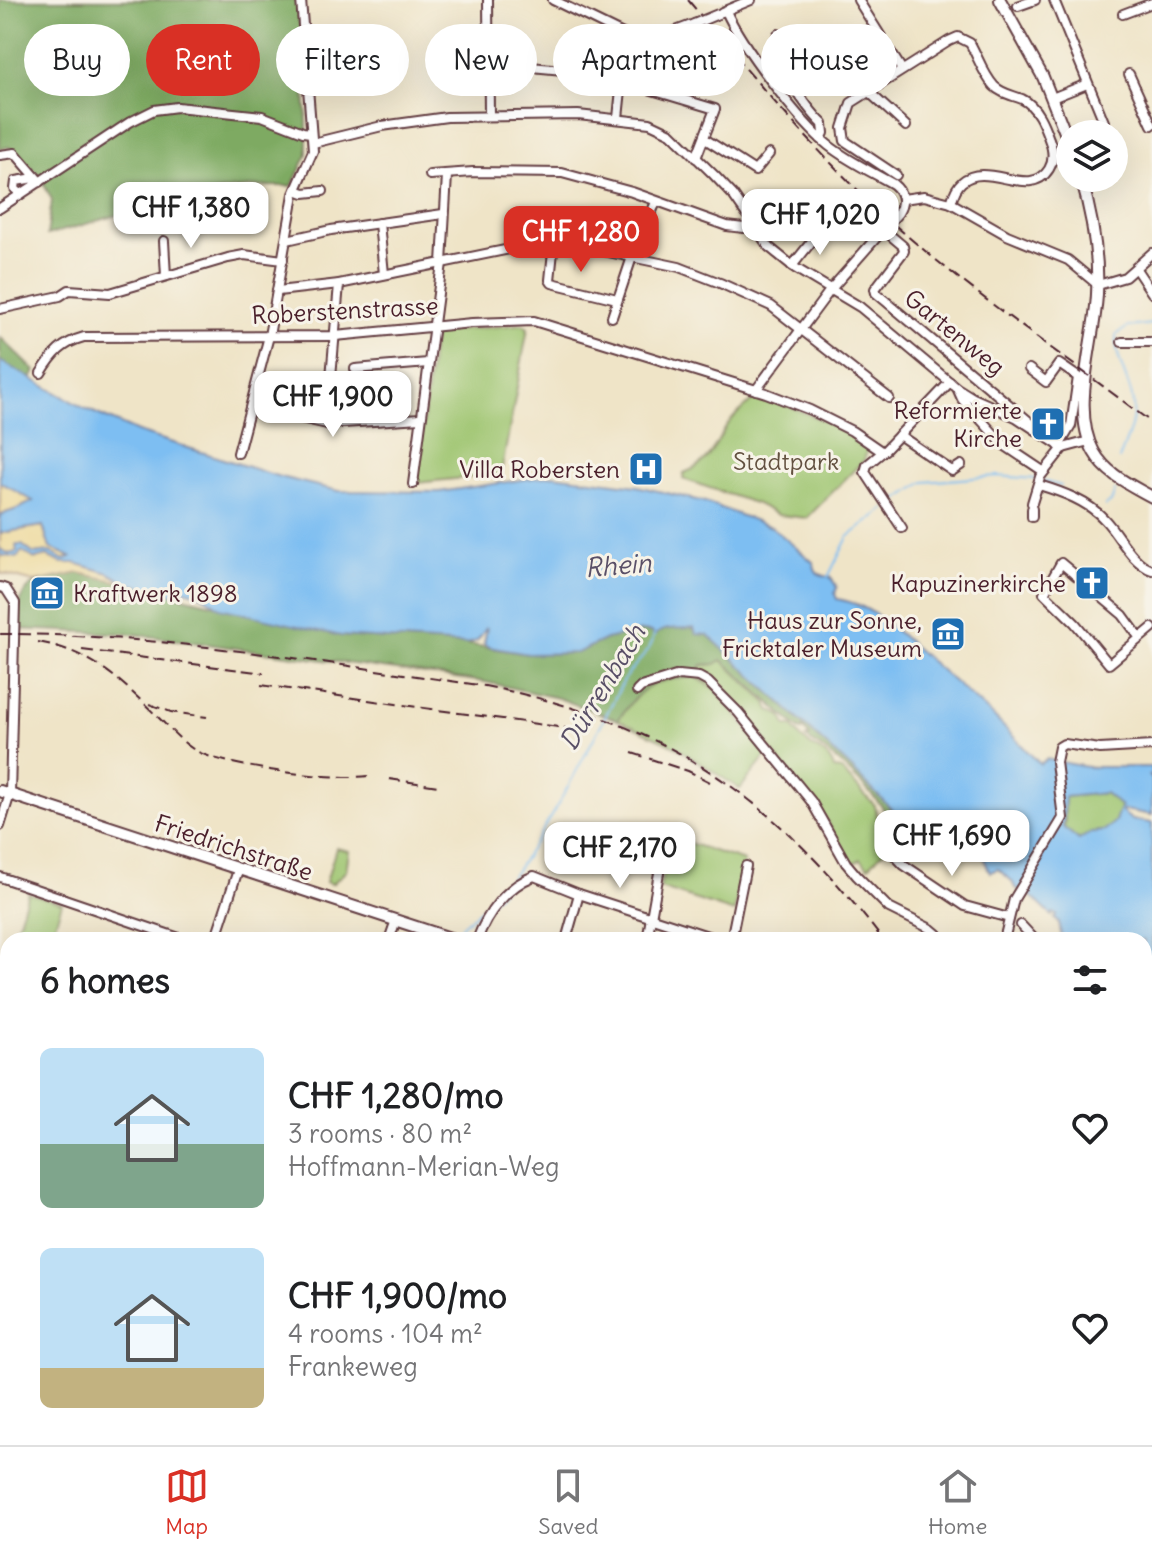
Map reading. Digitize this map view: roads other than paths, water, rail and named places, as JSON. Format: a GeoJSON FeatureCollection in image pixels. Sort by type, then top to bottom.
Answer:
{"type":"FeatureCollection","features":[{"type":"Feature","properties":{"kind":"main road"},"geometry":{"type":"LineString","coordinates":[[1000,1],[1033,58],[1060,120]]}},
{"type":"Feature","properties":{"kind":"main road"},"geometry":{"type":"LineString","coordinates":[[1084,192],[1094,233],[1098,285],[1084,403],[1089,441],[1109,471],[1152,497]]}},
{"type":"Feature","properties":{"kind":"main road","name":"Friedrichstraße"},"geometry":{"type":"LineString","coordinates":[[5,792],[432,932]]}},
{"type":"Feature","properties":{"kind":"street"},"geometry":{"type":"LineString","coordinates":[[238,453],[269,336],[296,190],[313,151],[301,0]]}},
{"type":"Feature","properties":{"kind":"street"},"geometry":{"type":"LineString","coordinates":[[488,0],[488,24]]}},
{"type":"Feature","properties":{"kind":"street"},"geometry":{"type":"LineString","coordinates":[[553,0],[633,39],[657,38],[751,0]]}},
{"type":"Feature","properties":{"kind":"street"},"geometry":{"type":"LineString","coordinates":[[858,0],[902,70]]}},
{"type":"Feature","properties":{"kind":"street"},"geometry":{"type":"LineString","coordinates":[[1018,6],[1035,0]]}},
{"type":"Feature","properties":{"kind":"street"},"geometry":{"type":"LineString","coordinates":[[1054,0],[1103,120]]}},
{"type":"Feature","properties":{"kind":"street"},"geometry":{"type":"LineString","coordinates":[[1123,14],[1150,2]]}},
{"type":"Feature","properties":{"kind":"street"},"geometry":{"type":"LineString","coordinates":[[722,12],[775,85],[821,139],[893,184],[900,190],[903,199],[902,208],[831,289],[756,390]]}},
{"type":"Feature","properties":{"kind":"street"},"geometry":{"type":"LineString","coordinates":[[897,73],[958,37],[970,43],[986,75],[998,90],[1022,99],[1035,110],[1052,148],[1052,159],[1045,174],[1035,180],[1027,182],[986,175],[971,177],[956,188],[951,203]]}},
{"type":"Feature","properties":{"kind":"street"},"geometry":{"type":"LineString","coordinates":[[1129,74],[1152,124]]}},
{"type":"Feature","properties":{"kind":"street"},"geometry":{"type":"LineString","coordinates":[[1052,98],[1087,84]]}},
{"type":"Feature","properties":{"kind":"street"},"geometry":{"type":"LineString","coordinates":[[489,96],[489,115]]}},
{"type":"Feature","properties":{"kind":"street"},"geometry":{"type":"LineString","coordinates":[[618,118],[620,96]]}},
{"type":"Feature","properties":{"kind":"street"},"geometry":{"type":"LineString","coordinates":[[673,96],[715,109],[696,158]]}},
{"type":"Feature","properties":{"kind":"street"},"geometry":{"type":"LineString","coordinates":[[800,96],[809,112],[823,124],[821,139]]}},
{"type":"Feature","properties":{"kind":"street"},"geometry":{"type":"LineString","coordinates":[[862,96],[851,103],[845,115],[845,141],[896,175]]}},
{"type":"Feature","properties":{"kind":"street"},"geometry":{"type":"LineString","coordinates":[[873,96],[906,126]]}},
{"type":"Feature","properties":{"kind":"street"},"geometry":{"type":"LineString","coordinates":[[0,208],[21,194],[15,189],[16,181],[38,180],[137,118],[165,108],[262,116],[311,133]]}},
{"type":"Feature","properties":{"kind":"street"},"geometry":{"type":"LineString","coordinates":[[313,143],[427,118],[489,115],[618,118],[650,123],[668,131],[733,195],[768,246],[792,266],[860,307],[953,385],[1034,427],[1061,447],[1089,441]]}},
{"type":"Feature","properties":{"kind":"street"},"geometry":{"type":"LineString","coordinates":[[705,139],[755,171],[769,154]]}},
{"type":"Feature","properties":{"kind":"street"},"geometry":{"type":"LineString","coordinates":[[0,155],[15,153],[38,180]]}},
{"type":"Feature","properties":{"kind":"street"},"geometry":{"type":"LineString","coordinates":[[430,175],[452,172],[562,173],[632,192],[727,226],[744,228],[752,225]]}},
{"type":"Feature","properties":{"kind":"street"},"geometry":{"type":"LineString","coordinates":[[413,484],[442,263],[447,175]]}},
{"type":"Feature","properties":{"kind":"street"},"geometry":{"type":"LineString","coordinates":[[296,190],[304,193],[323,191]]}},
{"type":"Feature","properties":{"kind":"street"},"geometry":{"type":"LineString","coordinates":[[903,199],[924,196],[951,203],[1007,235],[1050,251],[1081,270],[1098,285],[1115,283],[1152,253]]}},
{"type":"Feature","properties":{"kind":"street"},"geometry":{"type":"LineString","coordinates":[[612,317],[632,257],[656,202]]}},
{"type":"Feature","properties":{"kind":"street"},"geometry":{"type":"LineString","coordinates":[[287,240],[443,214]]}},
{"type":"Feature","properties":{"kind":"street"},"geometry":{"type":"LineString","coordinates":[[792,266],[832,216],[841,223]]}},
{"type":"Feature","properties":{"kind":"street"},"geometry":{"type":"LineString","coordinates":[[379,223],[384,274]]}},
{"type":"Feature","properties":{"kind":"street","name":"Gartenweg"},"geometry":{"type":"LineString","coordinates":[[884,230],[903,246],[904,251],[875,289],[876,293],[1029,419],[1034,427]]}},
{"type":"Feature","properties":{"kind":"street"},"geometry":{"type":"LineString","coordinates":[[164,241],[166,276]]}},
{"type":"Feature","properties":{"kind":"street"},"geometry":{"type":"LineString","coordinates":[[554,242],[552,283],[617,299]]}},
{"type":"Feature","properties":{"kind":"street"},"geometry":{"type":"LineString","coordinates":[[278,291],[339,284],[496,250],[554,242],[679,267],[771,306],[889,398]]}},
{"type":"Feature","properties":{"kind":"street"},"geometry":{"type":"LineString","coordinates":[[0,309],[60,296],[69,290],[110,293],[209,261],[244,255],[283,260]]}},
{"type":"Feature","properties":{"kind":"street"},"geometry":{"type":"LineString","coordinates":[[1136,269],[1152,293]]}},
{"type":"Feature","properties":{"kind":"street"},"geometry":{"type":"LineString","coordinates":[[327,424],[339,284]]}},
{"type":"Feature","properties":{"kind":"street","name":"Roberstenstrasse"},"geometry":{"type":"LineString","coordinates":[[41,373],[57,350],[71,340],[84,337],[335,336],[496,321],[534,321],[756,390],[810,410],[852,431],[881,451]]}},
{"type":"Feature","properties":{"kind":"street"},"geometry":{"type":"LineString","coordinates":[[1122,342],[1152,342]]}},
{"type":"Feature","properties":{"kind":"street"},"geometry":{"type":"LineString","coordinates":[[355,369],[428,363]]}},
{"type":"Feature","properties":{"kind":"street"},"geometry":{"type":"LineString","coordinates":[[1029,369],[1046,382],[1059,364],[1078,377],[1071,426],[1040,479],[1032,510]]}},
{"type":"Feature","properties":{"kind":"street"},"geometry":{"type":"LineString","coordinates":[[902,528],[865,472],[867,465],[953,385]]}},
{"type":"Feature","properties":{"kind":"street"},"geometry":{"type":"LineString","coordinates":[[953,385],[1004,445],[1040,479],[1098,513],[1141,565],[1152,570]]}},
{"type":"Feature","properties":{"kind":"street"},"geometry":{"type":"LineString","coordinates":[[253,403],[327,424],[421,418]]}},
{"type":"Feature","properties":{"kind":"street"},"geometry":{"type":"LineString","coordinates":[[899,435],[952,471],[961,465]]}},
{"type":"Feature","properties":{"kind":"street"},"geometry":{"type":"LineString","coordinates":[[1139,637],[1123,615],[1061,563],[1044,593],[1075,623],[1109,664],[1152,628]]}},
{"type":"Feature","properties":{"kind":"street"},"geometry":{"type":"LineString","coordinates":[[0,587],[6,589],[15,603],[5,792],[0,826]]}},
{"type":"Feature","properties":{"kind":"street"},"geometry":{"type":"LineString","coordinates":[[637,691],[671,677],[699,677],[721,694],[811,801],[846,863],[857,876],[889,908],[935,932]]}},
{"type":"Feature","properties":{"kind":"street"},"geometry":{"type":"LineString","coordinates":[[1006,932],[1018,893],[1063,818],[1056,762],[1059,747],[1064,744],[1100,749],[1152,746]]}},
{"type":"Feature","properties":{"kind":"street"},"geometry":{"type":"LineString","coordinates":[[649,932],[664,845]]}},
{"type":"Feature","properties":{"kind":"street"},"geometry":{"type":"LineString","coordinates":[[885,845],[904,865],[965,906],[1009,918]]}},
{"type":"Feature","properties":{"kind":"street"},"geometry":{"type":"LineString","coordinates":[[733,932],[746,866]]}},
{"type":"Feature","properties":{"kind":"street"},"geometry":{"type":"LineString","coordinates":[[218,932],[238,870]]}},
{"type":"Feature","properties":{"kind":"street"},"geometry":{"type":"LineString","coordinates":[[481,932],[490,912],[523,880],[534,876],[579,894],[697,932]]}},
{"type":"Feature","properties":{"kind":"street"},"geometry":{"type":"LineString","coordinates":[[0,877],[162,932]]}},
{"type":"Feature","properties":{"kind":"street"},"geometry":{"type":"LineString","coordinates":[[568,932],[579,894]]}},
{"type":"Feature","properties":{"kind":"street"},"geometry":{"type":"LineString","coordinates":[[392,932],[396,920]]}},
{"type":"Feature","properties":{"kind":"street"},"geometry":{"type":"LineString","coordinates":[[1021,925],[1028,932]]}},
{"type":"Feature","properties":{"kind":"water","name":"Rhein"},"geometry":{"type":"Polygon","coordinates":[[[0,361],[84,408],[138,432],[280,477],[339,491],[439,492],[554,475],[637,486],[705,502],[772,527],[814,563],[817,572],[831,578],[837,587],[837,599],[863,607],[886,622],[993,716],[1040,764],[1046,759],[1087,767],[1152,767],[1152,815],[1122,812],[1132,820],[1152,823],[1152,932],[1061,932],[1055,919],[1057,915],[1053,913],[1052,916],[1030,895],[1015,888],[1012,881],[998,869],[990,872],[979,848],[942,845],[905,823],[851,768],[708,635],[696,634],[694,628],[668,629],[654,636],[652,632],[642,631],[606,639],[577,653],[528,654],[489,647],[484,644],[487,627],[477,641],[466,644],[341,636],[220,608],[190,592],[179,590],[176,595],[127,583],[109,573],[75,563],[62,563],[47,556],[35,559],[22,551],[17,558],[0,555],[0,549],[9,554],[17,552],[16,545],[22,545],[34,554],[50,552],[64,560],[71,557],[50,548],[43,526],[0,533],[0,515],[33,501],[0,482],[0,361]],[[1105,793],[1065,797],[1063,827],[1079,840],[1091,832],[1105,831],[1115,821],[1121,806],[1105,793]]]}},
{"type":"Feature","properties":{"kind":"waterway"},"geometry":{"type":"LineString","coordinates":[[1119,459],[1130,429],[1133,405],[1117,351],[1116,335],[1128,327],[1152,324]]}},
{"type":"Feature","properties":{"kind":"waterway"},"geometry":{"type":"LineString","coordinates":[[890,505],[924,482],[997,476],[1036,479]]}},
{"type":"Feature","properties":{"kind":"waterway"},"geometry":{"type":"LineString","coordinates":[[1042,481],[1061,486]]}},
{"type":"Feature","properties":{"kind":"waterway"},"geometry":{"type":"LineString","coordinates":[[1105,506],[1111,502],[1115,491]]}},
{"type":"Feature","properties":{"kind":"waterway"},"geometry":{"type":"LineString","coordinates":[[827,579],[848,537],[885,509]]}},
{"type":"Feature","properties":{"kind":"waterway","name":"Dürrenbach"},"geometry":{"type":"LineString","coordinates":[[456,932],[500,892],[535,842],[567,789],[624,680],[645,654],[654,635]]}},
{"type":"Feature","properties":{"kind":"railway"},"geometry":{"type":"LineString","coordinates":[[688,0],[814,146],[897,227],[991,303],[1152,423]]}},
{"type":"Feature","properties":{"kind":"railway"},"geometry":{"type":"LineString","coordinates":[[0,634],[183,644],[304,659],[485,686],[549,701],[608,720],[661,744],[710,772],[756,805],[799,844],[876,932]]}},
{"type":"Feature","properties":{"kind":"railway"},"geometry":{"type":"LineString","coordinates":[[38,642],[75,653],[106,670],[184,742],[207,756],[278,771],[368,776]]}},
{"type":"Feature","properties":{"kind":"railway"},"geometry":{"type":"LineString","coordinates":[[82,650],[264,673]]}},
{"type":"Feature","properties":{"kind":"railway"},"geometry":{"type":"LineString","coordinates":[[261,685],[580,730]]}},
{"type":"Feature","properties":{"kind":"railway"},"geometry":{"type":"LineString","coordinates":[[149,704],[171,712],[207,717]]}},
{"type":"Feature","properties":{"kind":"railway"},"geometry":{"type":"LineString","coordinates":[[632,753],[688,771],[710,782]]}},
{"type":"Feature","properties":{"kind":"railway"},"geometry":{"type":"LineString","coordinates":[[389,779],[438,786]]}},
{"type":"Feature","properties":{"kind":"place","name":"Reformierte Kirche"},"geometry":{"type":"Point","coordinates":[1048,424]}},
{"type":"Feature","properties":{"kind":"place","name":"Villa Robersten"},"geometry":{"type":"Point","coordinates":[646,469]}},
{"type":"Feature","properties":{"kind":"place","name":"Kapuzinerkirche"},"geometry":{"type":"Point","coordinates":[1092,583]}},
{"type":"Feature","properties":{"kind":"place","name":"Kraftwerk 1898"},"geometry":{"type":"Point","coordinates":[47,593]}},
{"type":"Feature","properties":{"kind":"place","name":"Haus zur Sonne, Fricktaler Museum"},"geometry":{"type":"Point","coordinates":[948,634]}},
{"type":"Feature","properties":{"kind":"park label","name":"Stadtpark"},"geometry":{"type":"Point","coordinates":[786,461]}}]}
